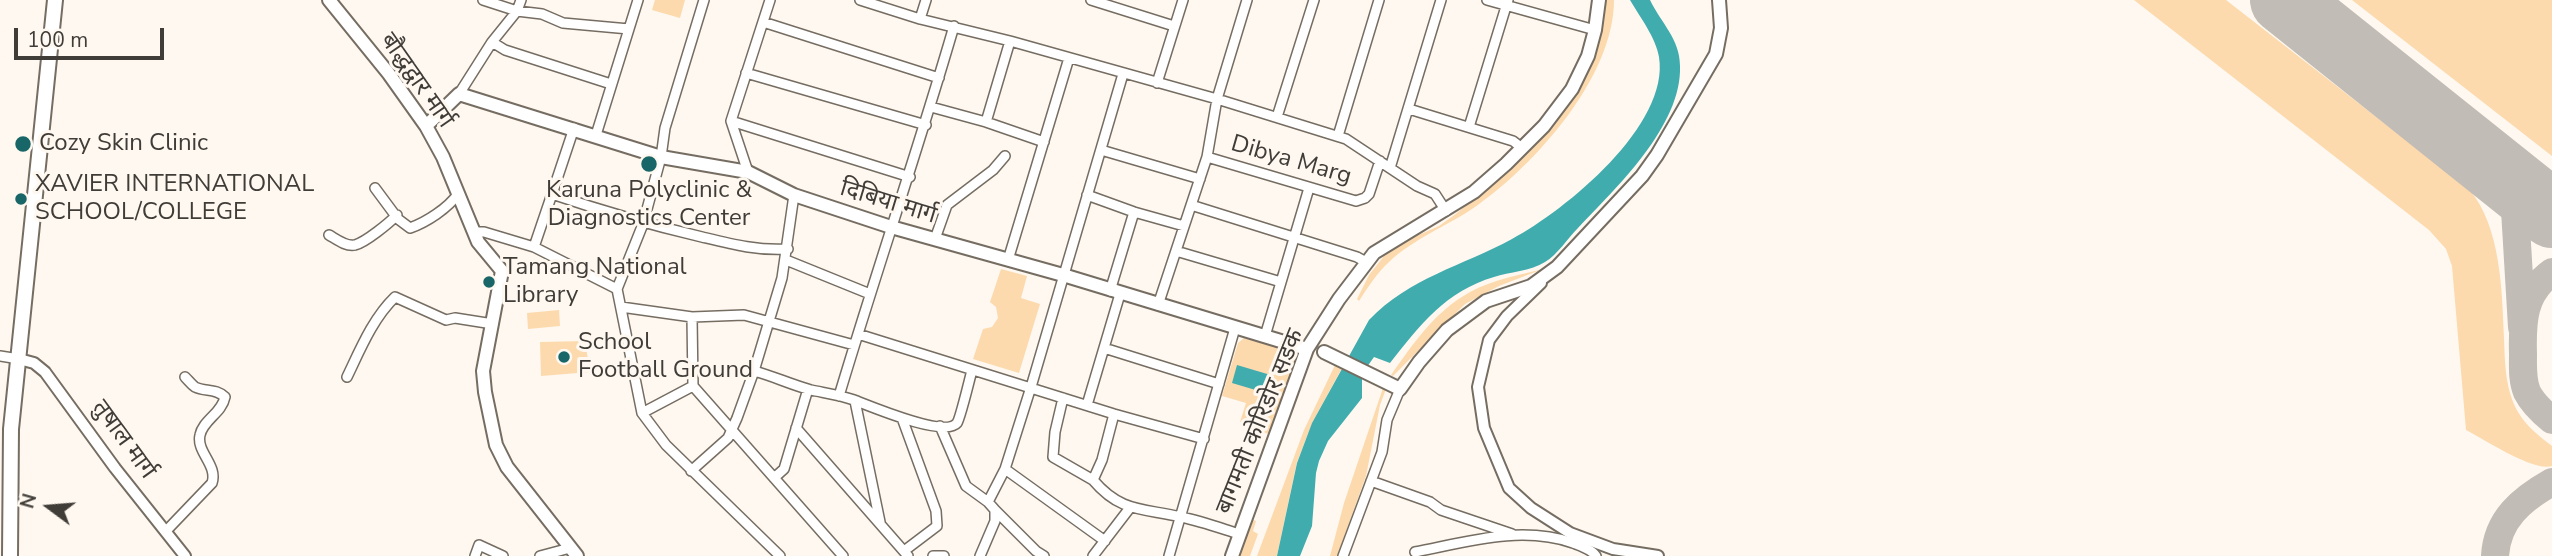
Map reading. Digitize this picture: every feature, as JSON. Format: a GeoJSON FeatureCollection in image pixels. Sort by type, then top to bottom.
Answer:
{"type":"FeatureCollection","features":[{"type":"Feature","properties":{"kind":"main road"},"geometry":{"type":"LineString","coordinates":[[10,556],[11,429],[55,0]]}},
{"type":"Feature","properties":{"kind":"main road","name":"बौद्धद्वार मार्ग"},"geometry":{"type":"LineString","coordinates":[[329,0],[389,74],[426,126],[443,157],[478,242],[502,271],[483,371],[496,445],[507,467],[573,552]]}},
{"type":"Feature","properties":{"kind":"main road","name":"बागमती कोरिडोर सडक"},"geometry":{"type":"LineString","coordinates":[[1232,556],[1307,349],[1339,299],[1366,262],[1386,244],[1446,211],[1489,180],[1544,126],[1572,89],[1588,56],[1600,0]]}},
{"type":"Feature","properties":{"kind":"main road"},"geometry":{"type":"LineString","coordinates":[[1324,352],[1400,389],[1438,340],[1468,314],[1486,301],[1531,286],[1557,267],[1642,176],[1657,155],[1716,54],[1721,28],[1719,0]]}},
{"type":"Feature","properties":{"kind":"main road"},"geometry":{"type":"LineString","coordinates":[[426,126],[459,94]]}},
{"type":"Feature","properties":{"kind":"main road","name":"दिबिया मार्ग"},"geometry":{"type":"LineString","coordinates":[[459,94],[661,157],[748,172],[794,195],[891,227],[1063,275],[1307,349]]}},
{"type":"Feature","properties":{"kind":"street"},"geometry":{"type":"LineString","coordinates":[[483,0],[517,12],[542,14],[563,23],[629,29]]}},
{"type":"Feature","properties":{"kind":"street"},"geometry":{"type":"LineString","coordinates":[[459,94],[492,42],[517,12],[521,0]]}},
{"type":"Feature","properties":{"kind":"street"},"geometry":{"type":"LineString","coordinates":[[596,135],[638,0]]}},
{"type":"Feature","properties":{"kind":"street"},"geometry":{"type":"LineString","coordinates":[[704,0],[665,128],[661,157],[643,224],[617,289],[642,413],[666,445],[691,471],[780,556]]}},
{"type":"Feature","properties":{"kind":"street"},"geometry":{"type":"LineString","coordinates":[[748,172],[731,121],[770,0]]}},
{"type":"Feature","properties":{"kind":"street"},"geometry":{"type":"LineString","coordinates":[[860,0],[920,19],[1010,41],[1217,99],[1338,136],[1434,194],[1446,211]]}},
{"type":"Feature","properties":{"kind":"street"},"geometry":{"type":"LineString","coordinates":[[920,19],[926,0]]}},
{"type":"Feature","properties":{"kind":"street"},"geometry":{"type":"LineString","coordinates":[[1091,0],[1120,5],[1174,26]]}},
{"type":"Feature","properties":{"kind":"street"},"geometry":{"type":"LineString","coordinates":[[1157,83],[1183,0]]}},
{"type":"Feature","properties":{"kind":"street"},"geometry":{"type":"LineString","coordinates":[[1158,305],[1207,157],[1217,99],[1247,0]]}},
{"type":"Feature","properties":{"kind":"street"},"geometry":{"type":"LineString","coordinates":[[1277,117],[1314,0]]}},
{"type":"Feature","properties":{"kind":"street"},"geometry":{"type":"LineString","coordinates":[[1338,136],[1378,0]]}},
{"type":"Feature","properties":{"kind":"street"},"geometry":{"type":"LineString","coordinates":[[1390,168],[1441,0]]}},
{"type":"Feature","properties":{"kind":"street"},"geometry":{"type":"LineString","coordinates":[[1487,0],[1507,3],[1595,30]]}},
{"type":"Feature","properties":{"kind":"street"},"geometry":{"type":"LineString","coordinates":[[1469,127],[1507,3]]}},
{"type":"Feature","properties":{"kind":"street"},"geometry":{"type":"LineString","coordinates":[[763,22],[939,78]]}},
{"type":"Feature","properties":{"kind":"street"},"geometry":{"type":"LineString","coordinates":[[839,396],[891,227],[910,177],[954,26]]}},
{"type":"Feature","properties":{"kind":"street"},"geometry":{"type":"LineString","coordinates":[[986,122],[1010,41]]}},
{"type":"Feature","properties":{"kind":"street"},"geometry":{"type":"LineString","coordinates":[[492,42],[525,57],[611,84]]}},
{"type":"Feature","properties":{"kind":"street"},"geometry":{"type":"LineString","coordinates":[[1008,260],[1069,58]]}},
{"type":"Feature","properties":{"kind":"street"},"geometry":{"type":"LineString","coordinates":[[746,73],[926,125]]}},
{"type":"Feature","properties":{"kind":"street"},"geometry":{"type":"LineString","coordinates":[[980,556],[995,521],[992,506],[1031,387],[1123,74]]}},
{"type":"Feature","properties":{"kind":"street"},"geometry":{"type":"LineString","coordinates":[[931,107],[1044,142]]}},
{"type":"Feature","properties":{"kind":"street"},"geometry":{"type":"LineString","coordinates":[[1409,109],[1513,141],[1522,148]]}},
{"type":"Feature","properties":{"kind":"street"},"geometry":{"type":"LineString","coordinates":[[731,121],[910,177]]}},
{"type":"Feature","properties":{"kind":"street"},"geometry":{"type":"LineString","coordinates":[[534,247],[574,128]]}},
{"type":"Feature","properties":{"kind":"street"},"geometry":{"type":"LineString","coordinates":[[1101,150],[1200,178]]}},
{"type":"Feature","properties":{"kind":"street"},"geometry":{"type":"LineString","coordinates":[[935,239],[947,205],[993,170],[1005,156]]}},
{"type":"Feature","properties":{"kind":"street","name":"Dibya Marg"},"geometry":{"type":"LineString","coordinates":[[1207,157],[1356,201],[1369,194],[1380,161]]}},
{"type":"Feature","properties":{"kind":"street"},"geometry":{"type":"LineString","coordinates":[[375,188],[410,228],[426,222],[451,204],[458,194]]}},
{"type":"Feature","properties":{"kind":"street"},"geometry":{"type":"LineString","coordinates":[[1265,336],[1309,188]]}},
{"type":"Feature","properties":{"kind":"street"},"geometry":{"type":"LineString","coordinates":[[552,194],[643,224],[740,247],[788,249]]}},
{"type":"Feature","properties":{"kind":"street"},"geometry":{"type":"LineString","coordinates":[[691,471],[728,438],[732,430],[754,370],[782,278],[794,195]]}},
{"type":"Feature","properties":{"kind":"street"},"geometry":{"type":"LineString","coordinates":[[1087,195],[1184,226]]}},
{"type":"Feature","properties":{"kind":"street"},"geometry":{"type":"LineString","coordinates":[[1191,205],[1366,262]]}},
{"type":"Feature","properties":{"kind":"street"},"geometry":{"type":"LineString","coordinates":[[1087,405],[1104,348],[1134,212]]}},
{"type":"Feature","properties":{"kind":"street"},"geometry":{"type":"LineString","coordinates":[[329,235],[346,244],[355,245],[397,215]]}},
{"type":"Feature","properties":{"kind":"street"},"geometry":{"type":"LineString","coordinates":[[475,232],[484,232],[534,247],[617,289]]}},
{"type":"Feature","properties":{"kind":"street"},"geometry":{"type":"LineString","coordinates":[[1176,251],[1281,282]]}},
{"type":"Feature","properties":{"kind":"street"},"geometry":{"type":"LineString","coordinates":[[786,260],[870,294]]}},
{"type":"Feature","properties":{"kind":"street"},"geometry":{"type":"LineString","coordinates":[[1557,267],[1507,316],[1489,340],[1478,387],[1484,428],[1508,488],[1531,508],[1570,533],[1595,544],[1658,556]]}},
{"type":"Feature","properties":{"kind":"street"},"geometry":{"type":"LineString","coordinates":[[346,377],[370,330],[386,305],[395,297],[446,320],[456,318],[493,324]]}},
{"type":"Feature","properties":{"kind":"street"},"geometry":{"type":"LineString","coordinates":[[621,307],[692,317],[744,315],[854,345]]}},
{"type":"Feature","properties":{"kind":"street"},"geometry":{"type":"LineString","coordinates":[[692,317],[693,386],[844,556]]}},
{"type":"Feature","properties":{"kind":"street"},"geometry":{"type":"LineString","coordinates":[[1169,556],[1235,328]]}},
{"type":"Feature","properties":{"kind":"street"},"geometry":{"type":"LineString","coordinates":[[858,334],[1114,414],[1204,439]]}},
{"type":"Feature","properties":{"kind":"street"},"geometry":{"type":"LineString","coordinates":[[1104,348],[1219,384]]}},
{"type":"Feature","properties":{"kind":"street"},"geometry":{"type":"LineString","coordinates":[[0,356],[19,359]]}},
{"type":"Feature","properties":{"kind":"street","name":"तुषाल मार्ग"},"geometry":{"type":"LineString","coordinates":[[19,359],[34,363],[46,372],[115,468],[185,556]]}},
{"type":"Feature","properties":{"kind":"street"},"geometry":{"type":"LineString","coordinates":[[754,370],[808,389],[855,401],[884,414],[940,426],[957,423],[972,370]]}},
{"type":"Feature","properties":{"kind":"street"},"geometry":{"type":"LineString","coordinates":[[166,531],[212,483],[212,468],[199,438],[201,431],[223,405],[225,397],[221,392],[195,387],[185,377]]}},
{"type":"Feature","properties":{"kind":"street"},"geometry":{"type":"LineString","coordinates":[[642,413],[693,386]]}},
{"type":"Feature","properties":{"kind":"street"},"geometry":{"type":"LineString","coordinates":[[774,478],[784,469],[808,389]]}},
{"type":"Feature","properties":{"kind":"street"},"geometry":{"type":"LineString","coordinates":[[1343,556],[1382,452],[1387,420],[1400,389]]}},
{"type":"Feature","properties":{"kind":"street"},"geometry":{"type":"LineString","coordinates":[[1063,398],[1055,432],[1053,457],[1093,480],[1103,493],[1129,509],[1181,517],[1239,534]]}},
{"type":"Feature","properties":{"kind":"street"},"geometry":{"type":"LineString","coordinates":[[855,401],[880,524]]}},
{"type":"Feature","properties":{"kind":"street"},"geometry":{"type":"LineString","coordinates":[[1093,480],[1102,460],[1114,414]]}},
{"type":"Feature","properties":{"kind":"street"},"geometry":{"type":"LineString","coordinates":[[796,428],[906,554],[937,526],[936,511],[902,418]]}},
{"type":"Feature","properties":{"kind":"street"},"geometry":{"type":"LineString","coordinates":[[940,426],[966,486],[992,506],[1044,556]]}},
{"type":"Feature","properties":{"kind":"street"},"geometry":{"type":"LineString","coordinates":[[1005,469],[1105,541]]}},
{"type":"Feature","properties":{"kind":"street"},"geometry":{"type":"LineString","coordinates":[[1371,481],[1430,502],[1441,510],[1514,535]]}},
{"type":"Feature","properties":{"kind":"street"},"geometry":{"type":"LineString","coordinates":[[1094,556],[1129,509]]}},
{"type":"Feature","properties":{"kind":"street"},"geometry":{"type":"LineString","coordinates":[[1415,552],[1514,535],[1560,539],[1592,551],[1596,556]]}},
{"type":"Feature","properties":{"kind":"street"},"geometry":{"type":"LineString","coordinates":[[475,556],[479,545],[503,556]]}},
{"type":"Feature","properties":{"kind":"street"},"geometry":{"type":"LineString","coordinates":[[540,556],[573,552]]}},
{"type":"Feature","properties":{"kind":"street"},"geometry":{"type":"LineString","coordinates":[[933,556],[944,556]]}},
{"type":"Feature","properties":{"kind":"shaded area"},"geometry":{"type":"Polygon","coordinates":[[[655,0],[685,0],[680,18],[652,10],[655,0]]]}},
{"type":"Feature","properties":{"kind":"shaded area"},"geometry":{"type":"Polygon","coordinates":[[[1605,0],[1614,0],[1610,29],[1601,59],[1567,117],[1522,168],[1498,189],[1475,207],[1398,254],[1369,285],[1359,301],[1357,299],[1369,275],[1384,256],[1453,216],[1492,185],[1545,131],[1600,32],[1605,0]]]}},
{"type":"Feature","properties":{"kind":"shaded area"},"geometry":{"type":"Polygon","coordinates":[[[2134,0],[2226,0],[2469,189],[2488,222],[2498,260],[2505,366],[2510,394],[2525,422],[2552,446],[2552,466],[2544,467],[2521,460],[2466,430],[2452,266],[2446,249],[2429,230],[2134,0]]]}},
{"type":"Feature","properties":{"kind":"shaded area"},"geometry":{"type":"Polygon","coordinates":[[[2352,0],[2552,0],[2552,156],[2352,0]]]}},
{"type":"Feature","properties":{"kind":"shaded area"},"geometry":{"type":"Polygon","coordinates":[[[1001,269],[1027,276],[1021,298],[1040,304],[1019,373],[973,359],[983,329],[992,327],[998,318],[996,307],[990,302],[1001,269]]]}},
{"type":"Feature","properties":{"kind":"shaded area"},"geometry":{"type":"Polygon","coordinates":[[[1543,269],[1499,286],[1465,304],[1393,376],[1391,375],[1426,329],[1457,300],[1487,284],[1543,269]]]}},
{"type":"Feature","properties":{"kind":"shaded area"},"geometry":{"type":"Polygon","coordinates":[[[559,310],[560,326],[528,329],[527,313],[559,310]]]}},
{"type":"Feature","properties":{"kind":"shaded area"},"geometry":{"type":"Polygon","coordinates":[[[1244,338],[1280,348],[1296,359],[1269,434],[1240,422],[1246,403],[1222,396],[1238,343],[1244,338]]]}},
{"type":"Feature","properties":{"kind":"shaded area","name":"School Football Ground"},"geometry":{"type":"Polygon","coordinates":[[[585,341],[590,372],[541,376],[540,342],[585,341]]]}},
{"type":"Feature","properties":{"kind":"shaded area"},"geometry":{"type":"Polygon","coordinates":[[[1335,365],[1342,368],[1312,423],[1297,462],[1277,556],[1257,556],[1304,430],[1335,365]]]}},
{"type":"Feature","properties":{"kind":"shaded area"},"geometry":{"type":"Polygon","coordinates":[[[1383,388],[1386,389],[1380,405],[1366,476],[1337,556],[1330,556],[1344,503],[1383,388]]]}},
{"type":"Feature","properties":{"kind":"shaded area"},"geometry":{"type":"Polygon","coordinates":[[[1251,519],[1256,521],[1253,531],[1258,534],[1250,556],[1239,556],[1251,519]]]}},
{"type":"Feature","properties":{"kind":"water"},"geometry":{"type":"Polygon","coordinates":[[[1630,0],[1650,0],[1673,39],[1679,56],[1678,89],[1659,133],[1628,175],[1549,259],[1533,267],[1477,283],[1462,291],[1423,323],[1390,363],[1374,357],[1362,374],[1362,398],[1328,441],[1319,461],[1312,526],[1300,556],[1277,556],[1297,463],[1312,423],[1369,320],[1401,293],[1534,226],[1585,187],[1632,137],[1648,110],[1658,83],[1659,57],[1651,35],[1630,0]]]}},
{"type":"Feature","properties":{"kind":"water"},"geometry":{"type":"Polygon","coordinates":[[[1237,365],[1274,376],[1269,394],[1232,383],[1237,365]]]}},
{"type":"Feature","properties":{"kind":"taxiway"},"geometry":{"type":"LineString","coordinates":[[2478,156],[2503,180],[2515,210],[2522,327]]}},
{"type":"Feature","properties":{"kind":"taxiway"},"geometry":{"type":"LineString","coordinates":[[2552,272],[2542,280],[2530,298],[2524,319],[2523,342],[2523,373],[2527,392],[2552,420]]}},
{"type":"Feature","properties":{"kind":"taxiway"},"geometry":{"type":"LineString","coordinates":[[2495,556],[2506,521],[2521,503],[2552,482]]}},
{"type":"Feature","properties":{"kind":"runway"},"geometry":{"type":"LineString","coordinates":[[2284,0],[2552,214]]}},
{"type":"Feature","properties":{"kind":"place","name":"Cozy Skin Clinic"},"geometry":{"type":"Point","coordinates":[23,144]}},
{"type":"Feature","properties":{"kind":"place","name":"Karuna Polyclinic & Diagnostics Center"},"geometry":{"type":"Point","coordinates":[649,164]}},
{"type":"Feature","properties":{"kind":"place","name":"XAVIER INTERNATIONAL SCHOOL/COLLEGE"},"geometry":{"type":"Point","coordinates":[21,199]}},
{"type":"Feature","properties":{"kind":"place","name":"Tamang National Library"},"geometry":{"type":"Point","coordinates":[489,282]}},
{"type":"Feature","properties":{"kind":"place","name":"School Football Ground"},"geometry":{"type":"Point","coordinates":[564,357]}}]}
